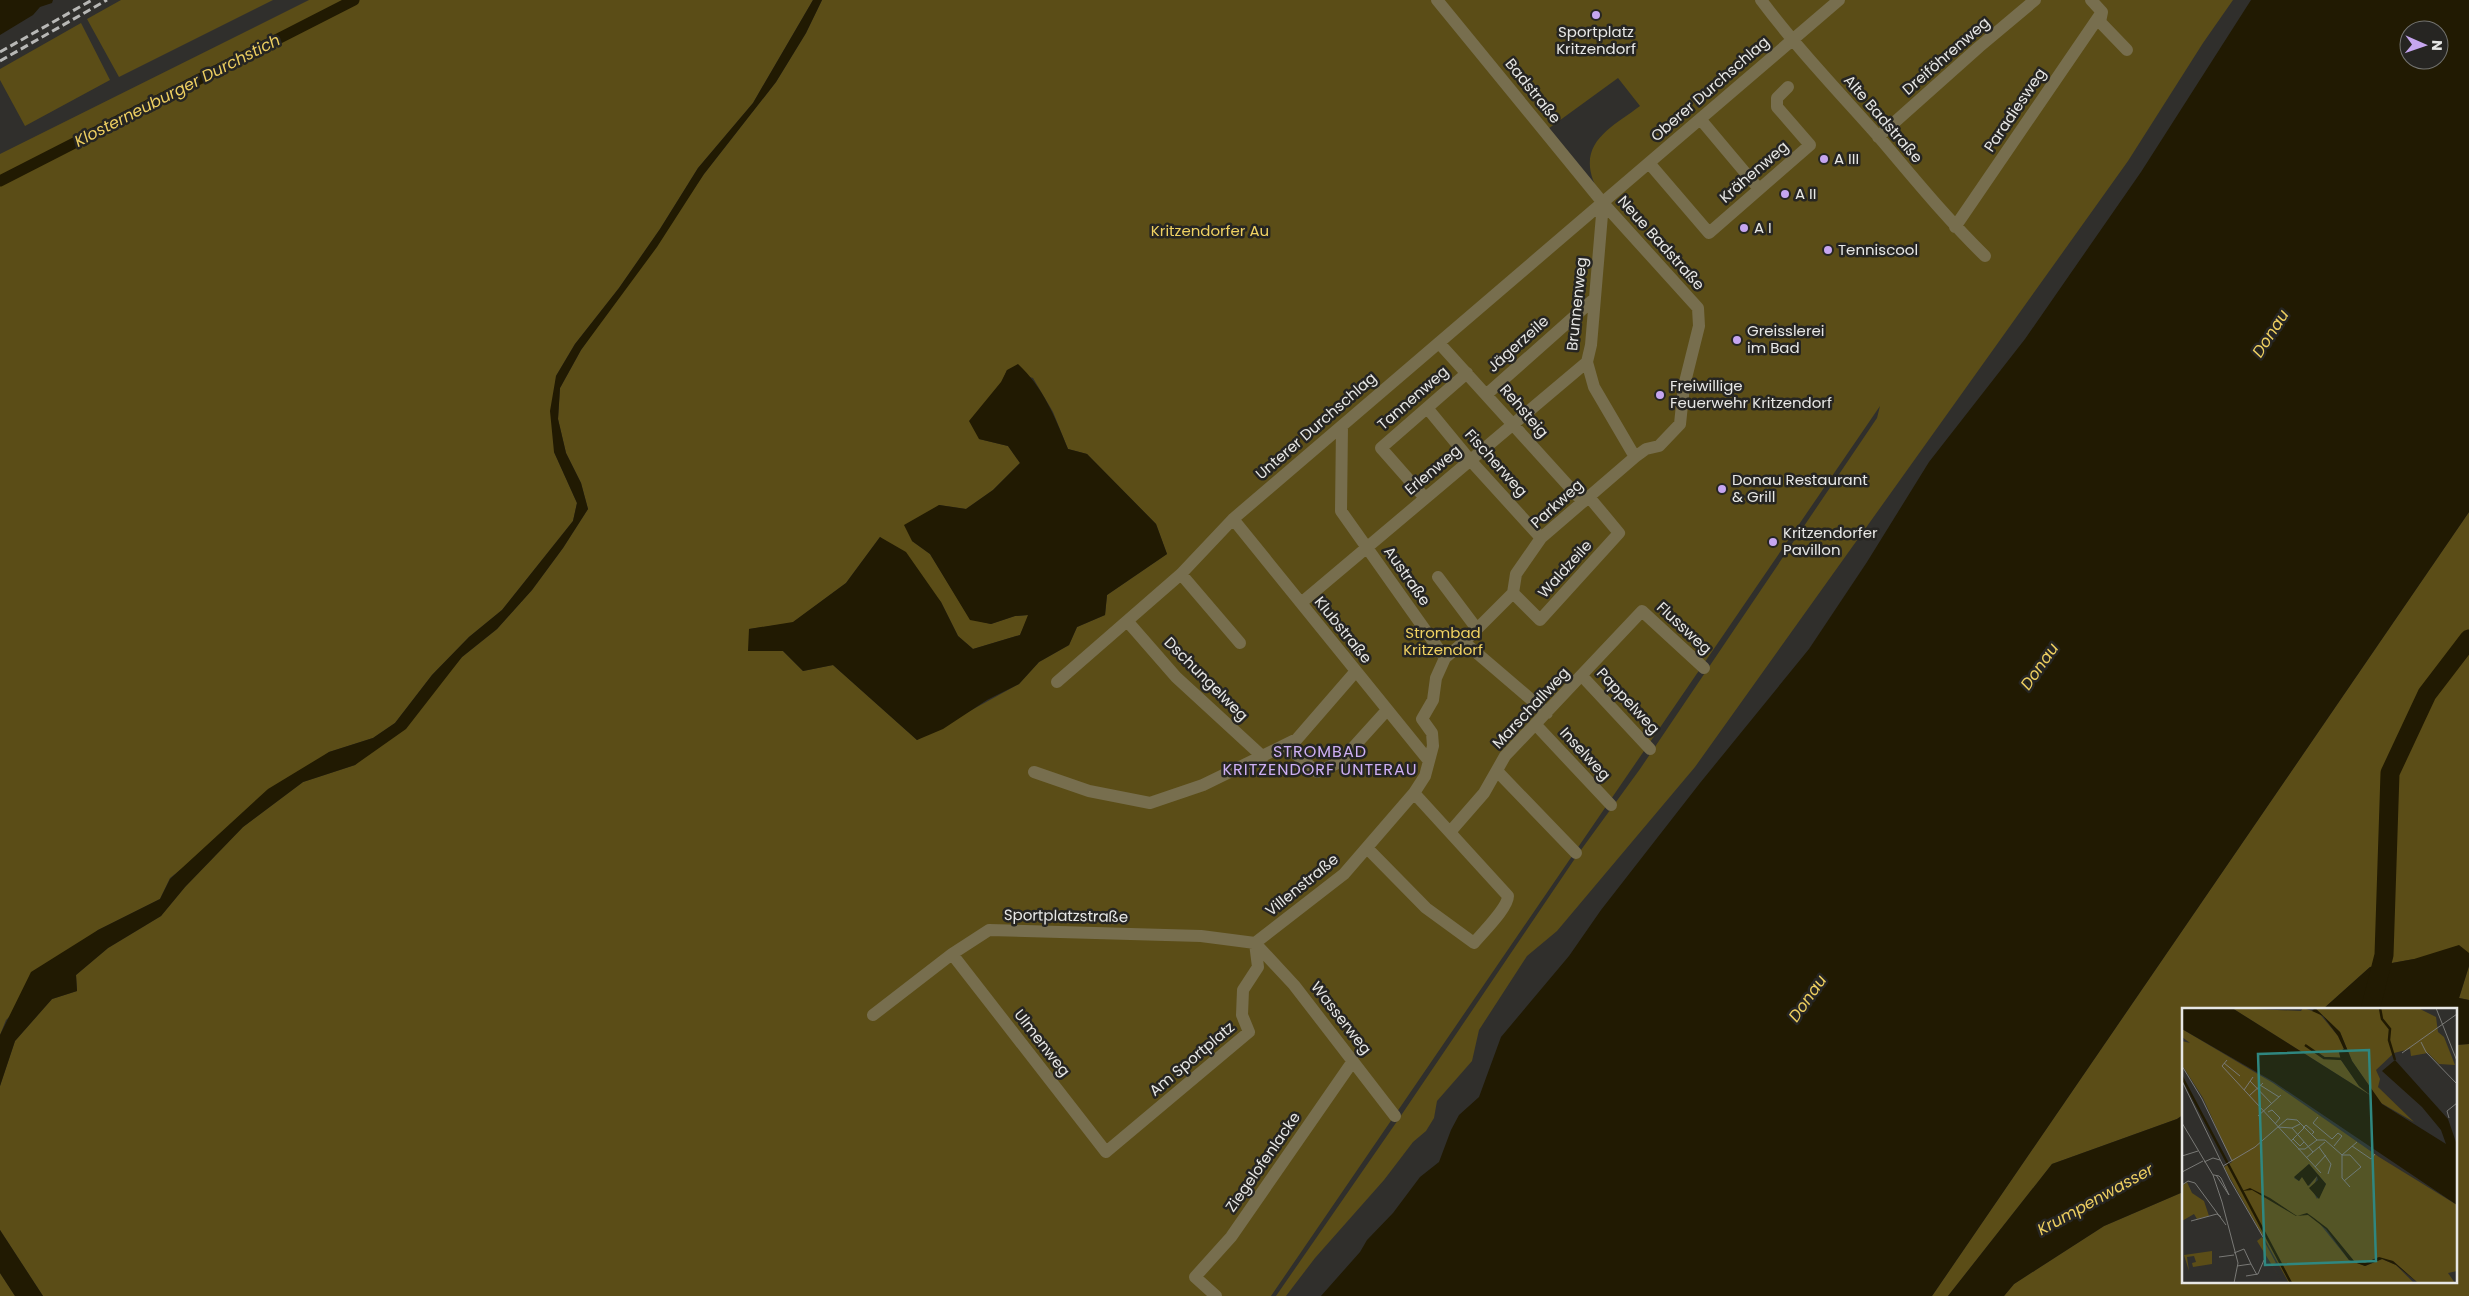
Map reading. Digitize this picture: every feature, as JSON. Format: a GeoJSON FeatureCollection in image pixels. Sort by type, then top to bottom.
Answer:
{"type":"FeatureCollection","features":[{"type":"Feature","properties":{"kind":"street","name":"Badstraße"},"geometry":{"type":"LineString","coordinates":[[1437,0],[1603,203]]}},
{"type":"Feature","properties":{"kind":"street","name":"Alte Badstraße"},"geometry":{"type":"LineString","coordinates":[[1761,0],[1792,40],[1955,227],[1985,256]]}},
{"type":"Feature","properties":{"kind":"street","name":"Oberer Durchschlag"},"geometry":{"type":"LineString","coordinates":[[1603,203],[1839,0]]}},
{"type":"Feature","properties":{"kind":"street","name":"Dreiföhrenweg"},"geometry":{"type":"LineString","coordinates":[[1878,137],[2035,0]]}},
{"type":"Feature","properties":{"kind":"street"},"geometry":{"type":"LineString","coordinates":[[2091,0],[2102,12],[2100,22],[2127,50]]}},
{"type":"Feature","properties":{"kind":"street","name":"Paradiesweg"},"geometry":{"type":"LineString","coordinates":[[1955,227],[2102,12]]}},
{"type":"Feature","properties":{"kind":"street","name":"Krähenweg"},"geometry":{"type":"LineString","coordinates":[[1649,163],[1709,233],[1810,144],[1777,107],[1777,98],[1788,87]]}},
{"type":"Feature","properties":{"kind":"street"},"geometry":{"type":"LineString","coordinates":[[1701,120],[1759,189]]}},
{"type":"Feature","properties":{"kind":"street","name":"Brunnenweg"},"geometry":{"type":"LineString","coordinates":[[1603,203],[1587,362],[1594,388],[1635,457]]}},
{"type":"Feature","properties":{"kind":"street","name":"Unterer Durchschlag"},"geometry":{"type":"LineString","coordinates":[[1058,682],[1181,574],[1233,519],[1603,203]]}},
{"type":"Feature","properties":{"kind":"street","name":"Neue Badstraße"},"geometry":{"type":"LineString","coordinates":[[1603,203],[1698,308],[1699,326],[1684,386],[1680,424],[1660,446],[1646,449],[1635,457]]}},
{"type":"Feature","properties":{"kind":"street","name":"Jägerzeile"},"geometry":{"type":"LineString","coordinates":[[1487,394],[1594,300]]}},
{"type":"Feature","properties":{"kind":"street","name":"Rehsteig"},"geometry":{"type":"LineString","coordinates":[[1439,343],[1512,423],[1619,533]]}},
{"type":"Feature","properties":{"kind":"street","name":"Erlenweg"},"geometry":{"type":"LineString","coordinates":[[1301,603],[1512,423],[1587,362]]}},
{"type":"Feature","properties":{"kind":"street","name":"Tannenweg"},"geometry":{"type":"LineString","coordinates":[[1425,498],[1381,448],[1467,373]]}},
{"type":"Feature","properties":{"kind":"street","name":"Fischerweg"},"geometry":{"type":"LineString","coordinates":[[1428,409],[1470,460],[1542,538]]}},
{"type":"Feature","properties":{"kind":"street","name":"Austraße"},"geometry":{"type":"LineString","coordinates":[[1342,426],[1341,511],[1445,658]]}},
{"type":"Feature","properties":{"kind":"street","name":"Parkweg"},"geometry":{"type":"LineString","coordinates":[[1445,658],[1464,642],[1513,593],[1516,574],[1542,538],[1635,457]]}},
{"type":"Feature","properties":{"kind":"street","name":"Klubstraße"},"geometry":{"type":"LineString","coordinates":[[1233,519],[1429,761]]}},
{"type":"Feature","properties":{"kind":"street","name":"Waldzeile"},"geometry":{"type":"LineString","coordinates":[[1513,593],[1540,620],[1619,533]]}},
{"type":"Feature","properties":{"kind":"street"},"geometry":{"type":"LineString","coordinates":[[1181,574],[1240,643]]}},
{"type":"Feature","properties":{"kind":"street"},"geometry":{"type":"LineString","coordinates":[[1438,577],[1477,629]]}},
{"type":"Feature","properties":{"kind":"street","name":"Flussweg"},"geometry":{"type":"LineString","coordinates":[[1642,611],[1704,668]]}},
{"type":"Feature","properties":{"kind":"street","name":"Marschallweg"},"geometry":{"type":"LineString","coordinates":[[1450,832],[1484,793],[1498,772],[1505,756],[1642,611]]}},
{"type":"Feature","properties":{"kind":"street","name":"Dschungelweg"},"geometry":{"type":"LineString","coordinates":[[1128,622],[1176,677],[1263,757]]}},
{"type":"Feature","properties":{"kind":"street"},"geometry":{"type":"LineString","coordinates":[[1464,642],[1547,713]]}},
{"type":"Feature","properties":{"kind":"street"},"geometry":{"type":"LineString","coordinates":[[1368,849],[1426,908],[1474,943],[1508,900],[1508,896],[1414,793],[1425,776],[1433,746],[1432,733],[1422,719],[1433,700],[1436,678],[1445,658]]}},
{"type":"Feature","properties":{"kind":"street"},"geometry":{"type":"LineString","coordinates":[[1034,772],[1088,791],[1150,803],[1203,785],[1297,739],[1356,671]]}},
{"type":"Feature","properties":{"kind":"street","name":"Pappelweg"},"geometry":{"type":"LineString","coordinates":[[1582,676],[1650,749]]}},
{"type":"Feature","properties":{"kind":"street"},"geometry":{"type":"LineString","coordinates":[[1286,746],[1317,772],[1340,762],[1386,710]]}},
{"type":"Feature","properties":{"kind":"street","name":"Inselweg"},"geometry":{"type":"LineString","coordinates":[[1536,725],[1611,805]]}},
{"type":"Feature","properties":{"kind":"street"},"geometry":{"type":"LineString","coordinates":[[1498,772],[1576,853]]}},
{"type":"Feature","properties":{"kind":"street","name":"Villenstraße"},"geometry":{"type":"LineString","coordinates":[[1255,944],[1344,874],[1368,849],[1414,793]]}},
{"type":"Feature","properties":{"kind":"street","name":"Sportplatzstraße"},"geometry":{"type":"LineString","coordinates":[[873,1015],[952,954],[989,930],[1201,936],[1255,944]]}},
{"type":"Feature","properties":{"kind":"street","name":"Wasserweg"},"geometry":{"type":"LineString","coordinates":[[1255,944],[1294,984],[1395,1116]]}},
{"type":"Feature","properties":{"kind":"street","name":"Am Sportplatz"},"geometry":{"type":"LineString","coordinates":[[1106,1152],[1249,1032],[1242,1015],[1243,990],[1258,967],[1255,944]]}},
{"type":"Feature","properties":{"kind":"street","name":"Ulmenweg"},"geometry":{"type":"LineString","coordinates":[[952,954],[1106,1152]]}},
{"type":"Feature","properties":{"kind":"street","name":"Ziegelofenlacke"},"geometry":{"type":"LineString","coordinates":[[1216,1296],[1195,1277],[1231,1237],[1353,1061]]}},
{"type":"Feature","properties":{"kind":"green space"},"geometry":{"type":"Polygon","coordinates":[[[121,0],[273,0],[119,77],[87,19],[121,0]]]}},
{"type":"Feature","properties":{"kind":"green space"},"geometry":{"type":"Polygon","coordinates":[[[309,0],[813,0],[753,103],[698,168],[660,229],[619,288],[575,344],[556,376],[554,452],[577,503],[573,521],[502,610],[469,637],[432,675],[395,723],[373,738],[329,752],[170,878],[160,899],[98,930],[6,1020],[0,1035],[0,154],[309,0]]]}},
{"type":"Feature","properties":{"kind":"green space"},"geometry":{"type":"Polygon","coordinates":[[[822,0],[2233,0],[2203,43],[2128,161],[1695,767],[1557,931],[1527,956],[1479,1030],[1472,1061],[1437,1101],[1434,1118],[1426,1131],[1413,1142],[1384,1180],[1315,1258],[1286,1296],[1276,1296],[1578,854],[1640,769],[1877,418],[1880,406],[1271,1296],[43,1296],[0,1230],[0,1086],[15,1041],[52,999],[77,991],[76,975],[108,948],[161,916],[185,887],[243,827],[303,782],[355,765],[435,689],[462,657],[497,629],[532,590],[563,548],[588,509],[581,483],[566,453],[558,419],[560,388],[581,350],[704,174],[776,82],[806,33],[822,0]],[[1618,78],[1541,134],[1597,202],[1234,522],[1608,203],[1593,180],[1590,166],[1591,155],[1595,145],[1610,128],[1640,106],[1618,78]],[[1007,370],[979,439],[1008,446],[1020,463],[993,490],[966,509],[939,505],[912,541],[930,554],[970,619],[991,624],[1015,616],[1029,615],[1020,635],[973,649],[958,636],[941,602],[880,537],[846,583],[792,623],[749,629],[783,651],[803,671],[833,665],[917,740],[1019,684],[1039,662],[1069,645],[1077,627],[1105,615],[1107,595],[1167,554],[1156,524],[1087,454],[1068,449],[1053,412],[1033,378],[1007,370]]]}},
{"type":"Feature","properties":{"kind":"green space"},"geometry":{"type":"Polygon","coordinates":[[[81,23],[110,80],[25,126],[0,80],[0,69],[81,23]]]}},
{"type":"Feature","properties":{"kind":"green space"},"geometry":{"type":"Polygon","coordinates":[[[2469,512],[2469,966],[2414,959],[2370,967],[2324,1008],[2182,1008],[2182,1116],[2052,1164],[1948,1296],[1932,1296],[2469,512]]]}},
{"type":"Feature","properties":{"kind":"green space"},"geometry":{"type":"Polygon","coordinates":[[[2469,966],[2469,1000],[2459,998],[2469,966]]]}},
{"type":"Feature","properties":{"kind":"green space"},"geometry":{"type":"Polygon","coordinates":[[[2469,1044],[2469,1296],[2004,1296],[2014,1284],[2104,1226],[2182,1192],[2182,1284],[2456,1284],[2456,1045],[2469,1044]]]}},
{"type":"Feature","properties":{"kind":"green space"},"geometry":{"type":"Polygon","coordinates":[[[0,1273],[15,1296],[0,1296],[0,1273]]]}},
{"type":"Feature","properties":{"kind":"water"},"geometry":{"type":"Polygon","coordinates":[[[0,0],[53,0],[52,3],[40,7],[33,15],[0,35],[0,0]]]}},
{"type":"Feature","properties":{"kind":"water"},"geometry":{"type":"Polygon","coordinates":[[[813,0],[822,0],[806,33],[776,82],[704,174],[657,247],[581,350],[560,388],[558,419],[566,453],[581,483],[588,509],[563,548],[532,590],[497,629],[462,657],[406,729],[355,765],[303,782],[243,827],[185,887],[161,916],[108,948],[76,975],[77,991],[52,999],[15,1041],[0,1086],[0,1035],[31,972],[98,930],[160,899],[170,879],[268,789],[329,752],[373,738],[395,723],[432,675],[469,637],[502,610],[573,521],[577,503],[554,452],[550,411],[556,376],[575,344],[619,288],[660,229],[698,168],[753,103],[813,0]]]}},
{"type":"Feature","properties":{"kind":"water","name":"Donau"},"geometry":{"type":"Polygon","coordinates":[[[2251,0],[2469,0],[2469,512],[1932,1296],[1321,1296],[1360,1252],[1367,1240],[1393,1213],[1420,1177],[1439,1162],[1459,1115],[1479,1097],[1501,1037],[1569,956],[1601,910],[1700,783],[1809,649],[1867,562],[1929,462],[2025,339],[2141,172],[2251,0]]]}},
{"type":"Feature","properties":{"kind":"water"},"geometry":{"type":"Polygon","coordinates":[[[1018,364],[1035,382],[1053,414],[1068,449],[1087,454],[1156,524],[1167,554],[1107,595],[1105,615],[1077,627],[1069,645],[1039,662],[1019,684],[987,700],[943,729],[917,740],[833,665],[803,671],[783,651],[748,651],[749,629],[793,622],[846,583],[880,537],[906,552],[941,602],[958,636],[973,649],[1020,635],[1028,615],[1015,616],[991,624],[970,620],[930,554],[912,541],[904,525],[939,505],[966,509],[993,490],[1020,463],[1008,446],[979,439],[969,421],[1001,382],[1007,370],[1018,364]]]}},
{"type":"Feature","properties":{"kind":"water"},"geometry":{"type":"Polygon","coordinates":[[[2459,945],[2469,953],[2469,966],[2459,998],[2469,1000],[2469,1044],[2456,1045],[2456,1008],[2324,1008],[2370,967],[2414,959],[2459,945]]]}},
{"type":"Feature","properties":{"kind":"water","name":"Krumpenwasser"},"geometry":{"type":"Polygon","coordinates":[[[2182,1116],[2182,1192],[2104,1226],[2014,1284],[2004,1296],[1948,1296],[2052,1164],[2182,1116]]]}},
{"type":"Feature","properties":{"kind":"water"},"geometry":{"type":"Polygon","coordinates":[[[0,1230],[43,1296],[15,1296],[0,1273],[0,1230]]]}},
{"type":"Feature","properties":{"kind":"waterway","name":"Klosterneuburger Durchstich"},"geometry":{"type":"LineString","coordinates":[[0,181],[354,0]]}},
{"type":"Feature","properties":{"kind":"waterway"},"geometry":{"type":"LineString","coordinates":[[2371,1008],[2384,955],[2390,773],[2427,694],[2469,639]]}},
{"type":"Feature","properties":{"kind":"railway"},"geometry":{"type":"LineString","coordinates":[[0,52],[92,0]]}},
{"type":"Feature","properties":{"kind":"railway"},"geometry":{"type":"LineString","coordinates":[[0,61],[107,0]]}},
{"type":"Feature","properties":{"kind":"place","name":"Sportplatz Kritzendorf"},"geometry":{"type":"Point","coordinates":[1596,15]}},
{"type":"Feature","properties":{"kind":"place","name":"A III"},"geometry":{"type":"Point","coordinates":[1824,159]}},
{"type":"Feature","properties":{"kind":"place","name":"A II"},"geometry":{"type":"Point","coordinates":[1785,194]}},
{"type":"Feature","properties":{"kind":"place","name":"A I"},"geometry":{"type":"Point","coordinates":[1744,228]}},
{"type":"Feature","properties":{"kind":"place","name":"Tenniscool"},"geometry":{"type":"Point","coordinates":[1828,250]}},
{"type":"Feature","properties":{"kind":"place","name":"Greisslerei im Bad"},"geometry":{"type":"Point","coordinates":[1737,340]}},
{"type":"Feature","properties":{"kind":"place","name":"Freiwillige Feuerwehr Kritzendorf"},"geometry":{"type":"Point","coordinates":[1660,395]}},
{"type":"Feature","properties":{"kind":"place","name":"Donau Restaurant & Grill"},"geometry":{"type":"Point","coordinates":[1722,489]}},
{"type":"Feature","properties":{"kind":"place","name":"Kritzendorfer Pavillon"},"geometry":{"type":"Point","coordinates":[1773,542]}},
{"type":"Feature","properties":{"kind":"district","name":"STROMBAD KRITZENDORF UNTERAU"},"geometry":{"type":"Point","coordinates":[1320,760]}},
{"type":"Feature","properties":{"kind":"park label","name":"Kritzendorfer Au"},"geometry":{"type":"Point","coordinates":[1210,231]}},
{"type":"Feature","properties":{"kind":"park label","name":"Strombad Kritzendorf"},"geometry":{"type":"Point","coordinates":[1443,642]}}]}
